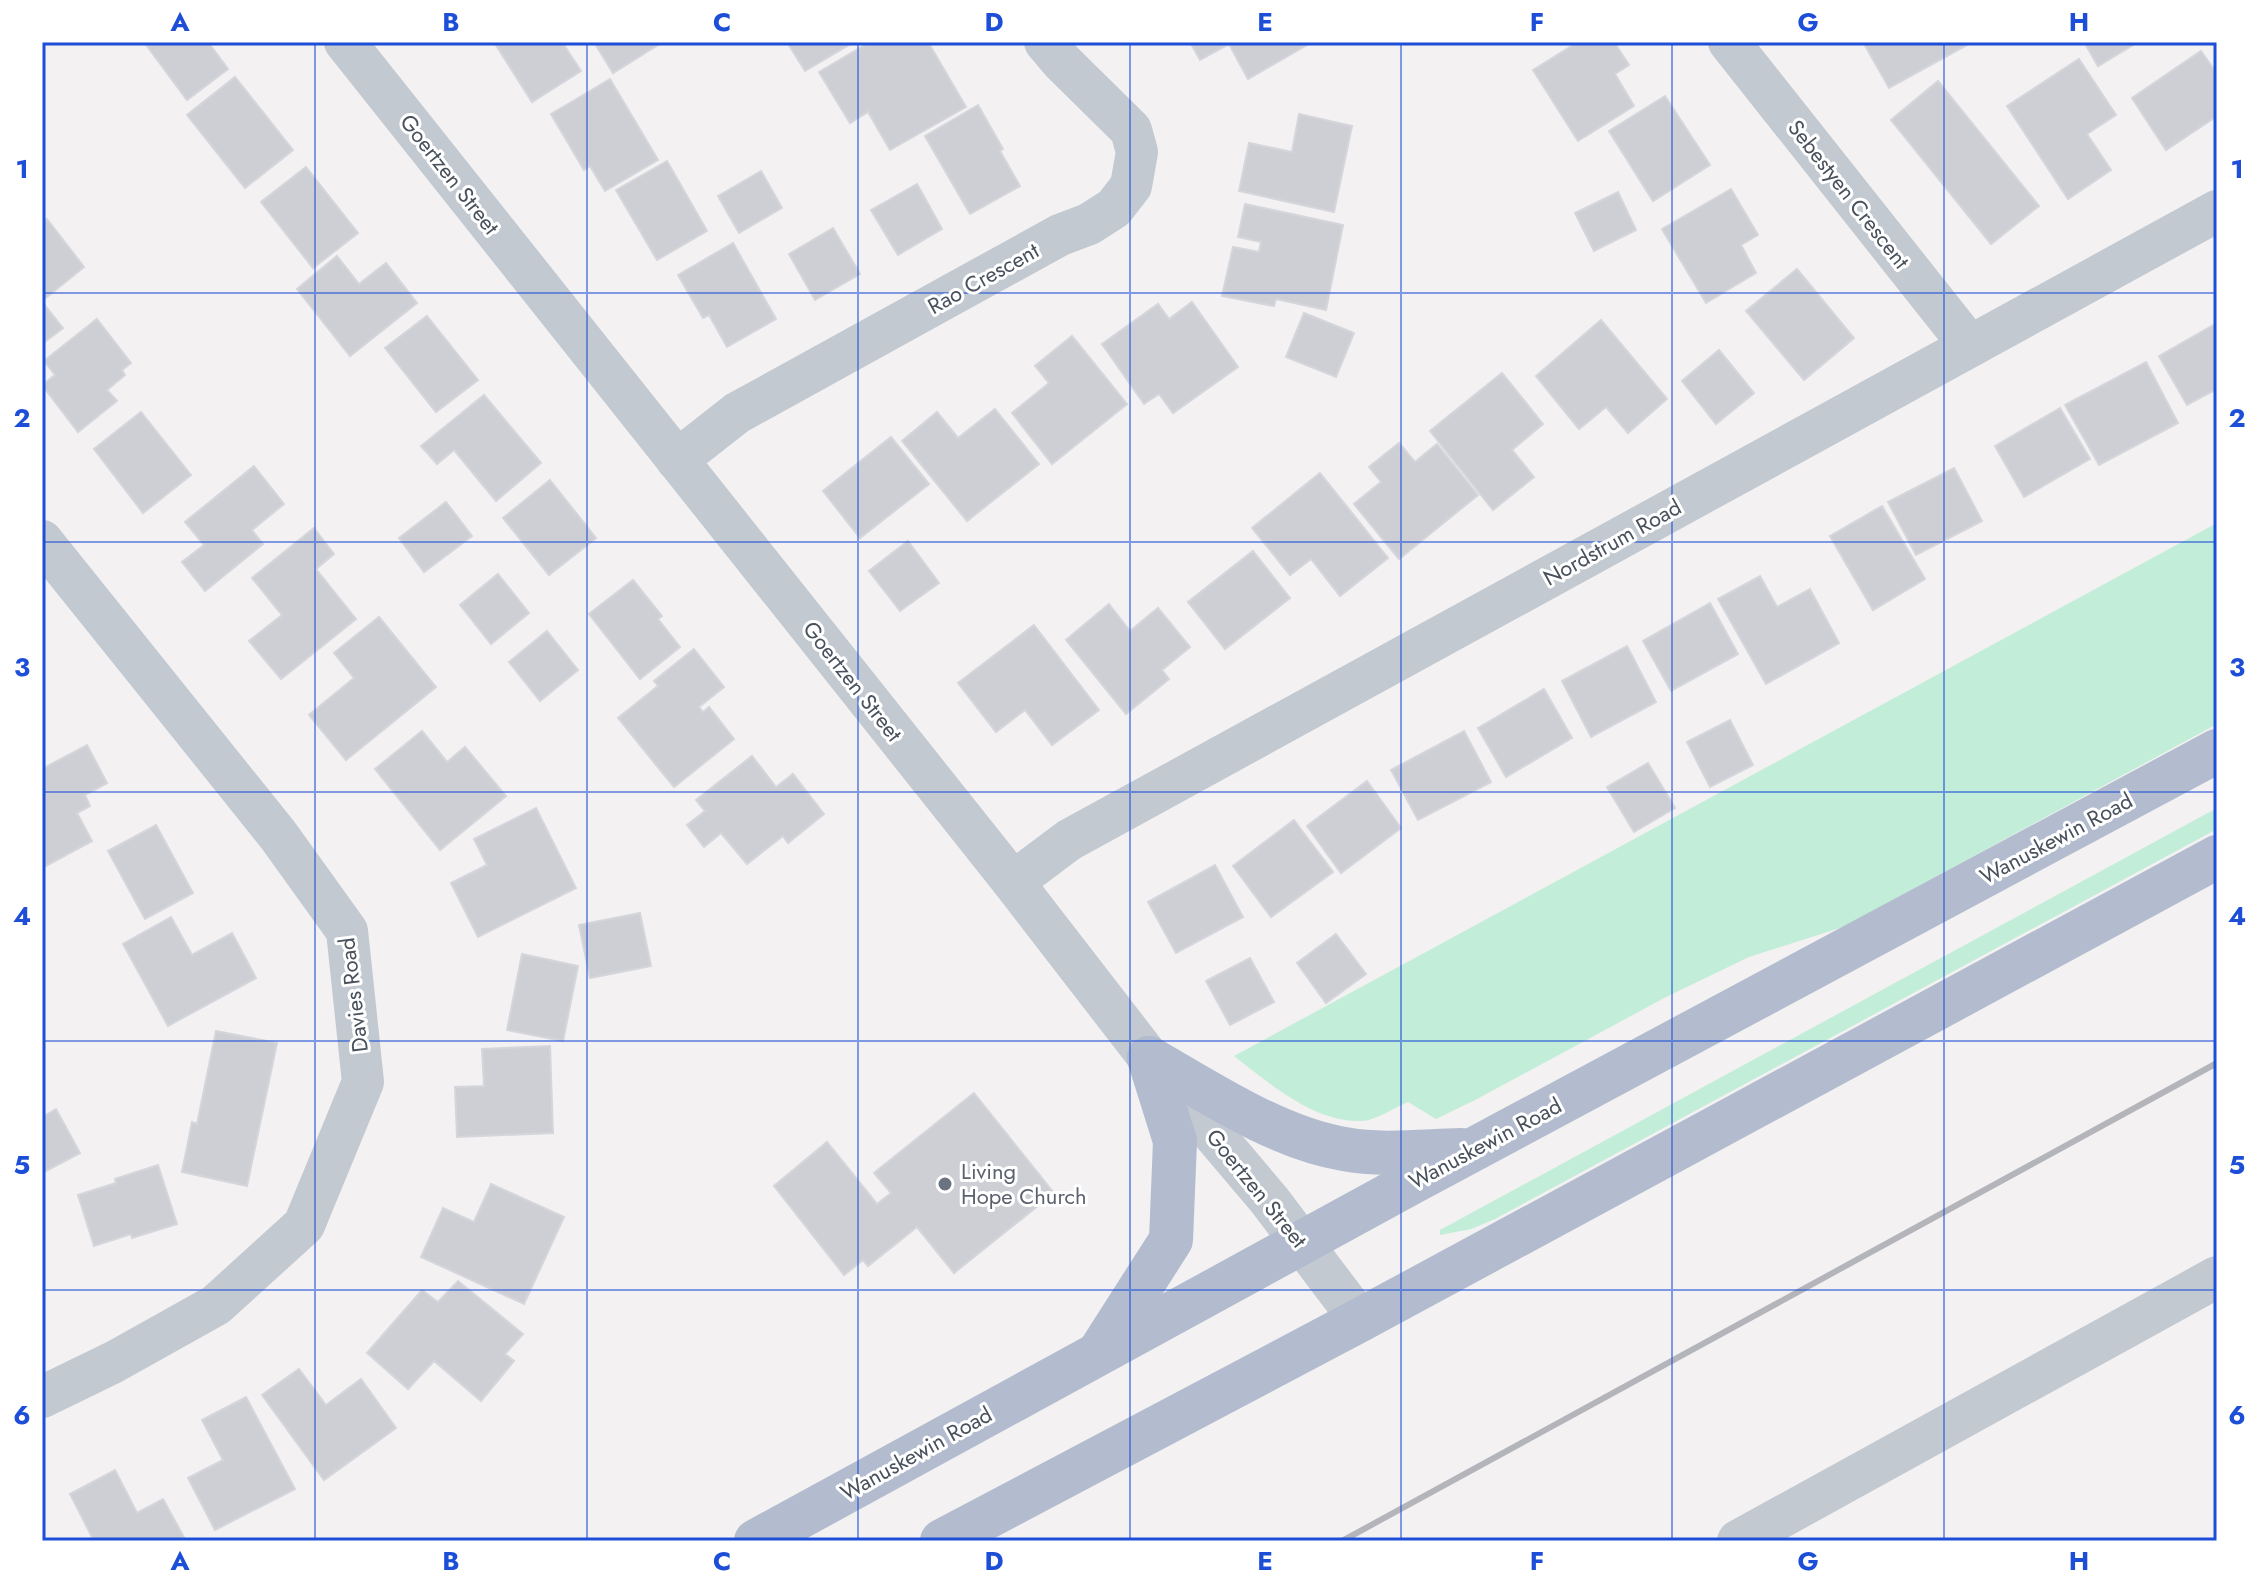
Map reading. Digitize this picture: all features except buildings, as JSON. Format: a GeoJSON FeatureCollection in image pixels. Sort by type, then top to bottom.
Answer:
{"type":"FeatureCollection","features":[{"type":"Feature","properties":{"kind":"main road","name":"Wanuskewin Road"},"geometry":{"type":"LineString","coordinates":[[756,1541],[1302,1242],[2217,751]]}},
{"type":"Feature","properties":{"kind":"main road"},"geometry":{"type":"LineString","coordinates":[[942,1541],[1360,1320],[2217,857]]}},
{"type":"Feature","properties":{"kind":"main road"},"geometry":{"type":"LineString","coordinates":[[1149,1058],[1230,1104],[1304,1139],[1343,1149],[1385,1153],[1475,1149]]}},
{"type":"Feature","properties":{"kind":"main road"},"geometry":{"type":"LineString","coordinates":[[1099,1353],[1171,1240],[1175,1141],[1149,1058]]}},
{"type":"Feature","properties":{"kind":"street","name":"Goertzen Street"},"geometry":{"type":"LineString","coordinates":[[345,42],[1013,882],[1149,1058],[1270,1201],[1360,1320]]}},
{"type":"Feature","properties":{"kind":"street","name":"Rao Crescent"},"geometry":{"type":"LineString","coordinates":[[677,460],[737,413],[1114,208],[1131,186],[1137,152],[1131,130],[1045,42]]}},
{"type":"Feature","properties":{"kind":"street","name":"Sebestyen Crescent"},"geometry":{"type":"LineString","coordinates":[[1729,42],[1970,346]]}},
{"type":"Feature","properties":{"kind":"street","name":"Nordstrum Road"},"geometry":{"type":"LineString","coordinates":[[1013,882],[1069,840],[2217,211]]}},
{"type":"Feature","properties":{"kind":"street","name":"Davies Road"},"geometry":{"type":"LineString","coordinates":[[42,541],[278,835],[347,931],[363,1082],[304,1225],[216,1305],[114,1362],[42,1397]]}},
{"type":"Feature","properties":{"kind":"street"},"geometry":{"type":"LineString","coordinates":[[1738,1541],[2217,1277]]}},
{"type":"Feature","properties":{"kind":"green space"},"geometry":{"type":"Polygon","coordinates":[[[2217,523],[2217,724],[1843,927],[1749,957],[1666,997],[1436,1119],[1408,1102],[1362,1121],[1327,1115],[1293,1099],[1234,1056],[2217,523]]]}},
{"type":"Feature","properties":{"kind":"green space"},"geometry":{"type":"Polygon","coordinates":[[[2217,808],[2217,829],[1495,1219],[1471,1229],[1440,1235],[1440,1230],[2217,808]]]}},
{"type":"Feature","properties":{"kind":"railway"},"geometry":{"type":"LineString","coordinates":[[1342,1541],[2217,1063]]}},
{"type":"Feature","properties":{"kind":"place","name":"Living Hope Church"},"geometry":{"type":"Point","coordinates":[945,1184]}}]}
